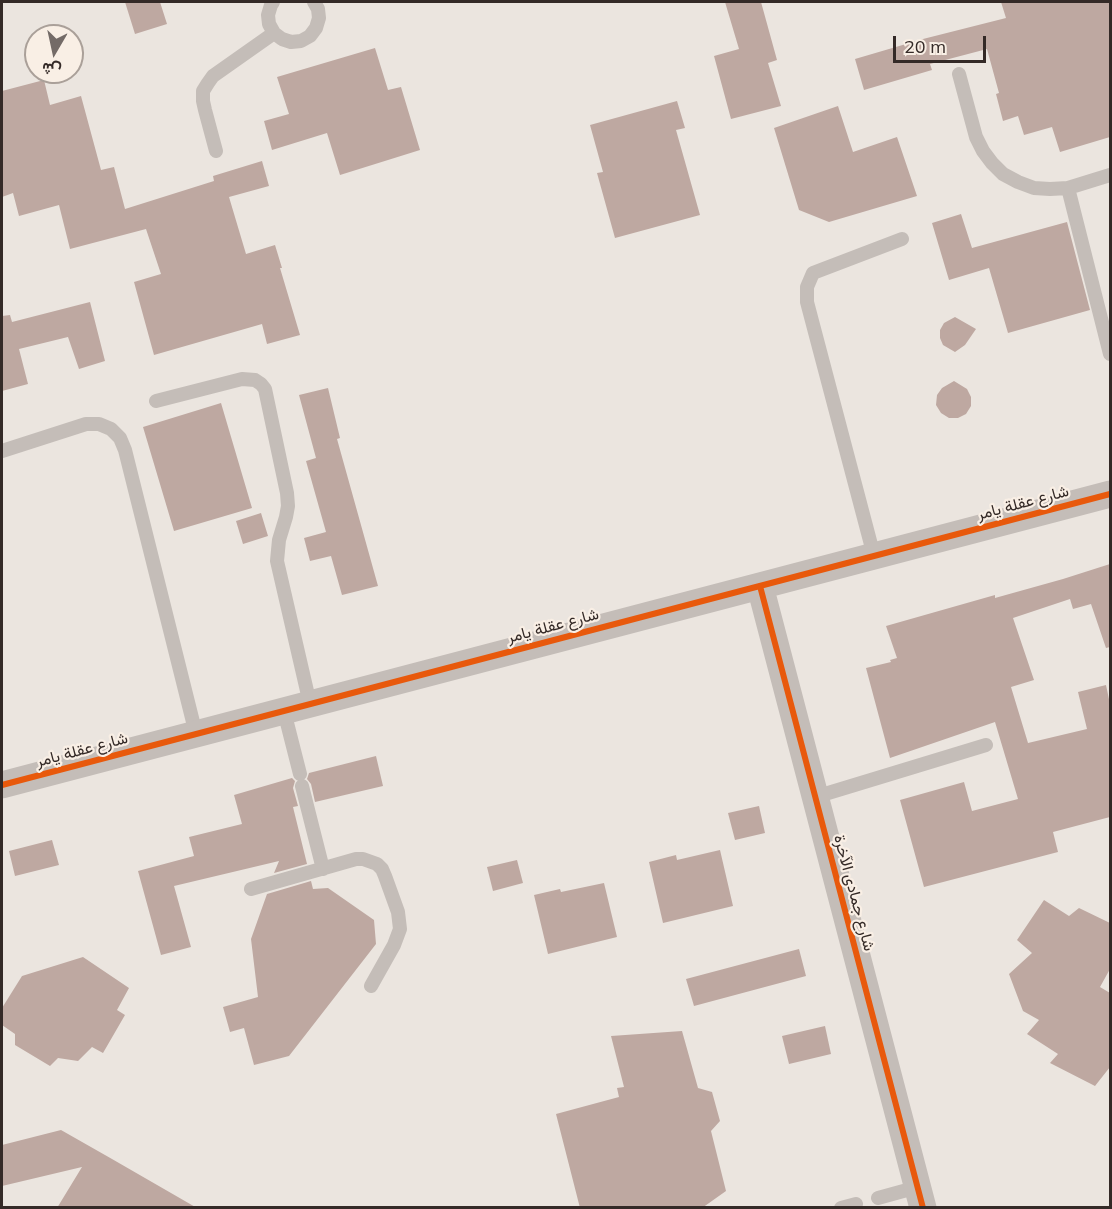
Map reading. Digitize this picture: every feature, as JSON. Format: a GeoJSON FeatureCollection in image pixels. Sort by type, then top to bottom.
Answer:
{"type":"FeatureCollection","features":[{"type":"Feature","properties":{"kind":"street","name":"شارع عقلة يامر"},"geometry":{"type":"LineString","coordinates":[[2,785],[1110,494]]}},
{"type":"Feature","properties":{"kind":"street","name":"شارع جمادى الآخرة"},"geometry":{"type":"LineString","coordinates":[[760,586],[921,1197]]}},
{"type":"Feature","properties":{"kind":"lane"},"geometry":{"type":"LineString","coordinates":[[273,2],[268,15],[269,24],[274,33],[291,42],[301,41],[310,36],[316,28],[318,9],[314,2]]}},
{"type":"Feature","properties":{"kind":"lane"},"geometry":{"type":"LineString","coordinates":[[216,150],[205,110],[203,91],[213,76],[274,33]]}},
{"type":"Feature","properties":{"kind":"lane"},"geometry":{"type":"LineString","coordinates":[[959,74],[976,137],[983,151],[1003,174],[1034,188],[1050,189],[1068,188],[1110,175]]}},
{"type":"Feature","properties":{"kind":"lane"},"geometry":{"type":"LineString","coordinates":[[1068,188],[1110,354]]}},
{"type":"Feature","properties":{"kind":"lane"},"geometry":{"type":"LineString","coordinates":[[874,556],[807,302],[807,287],[813,273],[902,239]]}},
{"type":"Feature","properties":{"kind":"lane"},"geometry":{"type":"LineString","coordinates":[[156,401],[242,378],[255,380],[265,389],[288,506],[279,540],[278,561],[310,704]]}},
{"type":"Feature","properties":{"kind":"lane"},"geometry":{"type":"LineString","coordinates":[[2,451],[86,424],[99,423],[111,429],[120,438],[196,734]]}},
{"type":"Feature","properties":{"kind":"lane"},"geometry":{"type":"LineString","coordinates":[[284,711],[323,869]]}},
{"type":"Feature","properties":{"kind":"lane"},"geometry":{"type":"LineString","coordinates":[[815,797],[986,745]]}},
{"type":"Feature","properties":{"kind":"lane"},"geometry":{"type":"LineString","coordinates":[[251,889],[356,860],[363,859],[377,864],[382,869],[398,912],[400,929],[394,945],[371,986]]}},
{"type":"Feature","properties":{"kind":"lane"},"geometry":{"type":"LineString","coordinates":[[878,1198],[921,1197]]}},
{"type":"Feature","properties":{"kind":"lane"},"geometry":{"type":"LineString","coordinates":[[841,1208],[856,1204]]}},
{"type":"Feature","properties":{"kind":"building"},"geometry":{"type":"Polygon","coordinates":[[[125,2],[160,2],[167,24],[135,34],[125,2]]]}},
{"type":"Feature","properties":{"kind":"building"},"geometry":{"type":"Polygon","coordinates":[[[725,2],[761,2],[777,60],[768,63],[781,106],[731,119],[714,56],[739,49],[725,2]]]}},
{"type":"Feature","properties":{"kind":"building"},"geometry":{"type":"Polygon","coordinates":[[[1001,2],[1110,2],[1110,137],[1060,152],[1052,127],[1024,135],[1018,116],[1003,121],[996,94],[999,93],[987,49],[930,64],[932,70],[864,90],[855,59],[1006,18],[1001,2]]]}},
{"type":"Feature","properties":{"kind":"building"},"geometry":{"type":"Polygon","coordinates":[[[375,48],[388,90],[401,87],[420,150],[340,175],[327,133],[272,150],[264,121],[289,114],[277,77],[375,48]]]}},
{"type":"Feature","properties":{"kind":"building"},"geometry":{"type":"Polygon","coordinates":[[[29,84],[45,84],[50,105],[81,96],[101,170],[114,167],[125,209],[214,181],[213,176],[262,161],[269,186],[229,197],[246,254],[275,245],[300,335],[267,344],[262,324],[154,355],[134,282],[161,274],[146,229],[70,249],[59,205],[19,216],[13,193],[2,197],[2,91],[29,84]]]}},
{"type":"Feature","properties":{"kind":"building"},"geometry":{"type":"Polygon","coordinates":[[[677,101],[685,128],[676,130],[700,215],[615,238],[597,173],[603,172],[590,125],[677,101]]]}},
{"type":"Feature","properties":{"kind":"building"},"geometry":{"type":"Polygon","coordinates":[[[838,106],[853,152],[897,137],[917,196],[829,222],[799,210],[774,128],[838,106]]]}},
{"type":"Feature","properties":{"kind":"building"},"geometry":{"type":"Polygon","coordinates":[[[961,214],[972,248],[1067,222],[1090,310],[1008,333],[989,268],[949,280],[932,223],[961,214]]]}},
{"type":"Feature","properties":{"kind":"building"},"geometry":{"type":"Polygon","coordinates":[[[90,302],[105,361],[79,369],[68,337],[19,349],[28,384],[2,391],[2,316],[10,315],[12,322],[90,302]]]}},
{"type":"Feature","properties":{"kind":"building"},"geometry":{"type":"Polygon","coordinates":[[[955,317],[976,329],[965,345],[955,352],[943,345],[940,330],[944,323],[955,317]]]}},
{"type":"Feature","properties":{"kind":"building"},"geometry":{"type":"Polygon","coordinates":[[[954,381],[967,389],[971,397],[971,406],[966,414],[958,418],[949,418],[941,413],[936,405],[937,395],[942,388],[954,381]]]}},
{"type":"Feature","properties":{"kind":"building"},"geometry":{"type":"Polygon","coordinates":[[[328,388],[340,438],[337,439],[378,586],[342,595],[331,556],[310,561],[304,538],[326,532],[306,461],[316,458],[299,395],[328,388]]]}},
{"type":"Feature","properties":{"kind":"building"},"geometry":{"type":"Polygon","coordinates":[[[221,403],[252,508],[174,531],[143,427],[221,403]]]}},
{"type":"Feature","properties":{"kind":"building"},"geometry":{"type":"Polygon","coordinates":[[[261,513],[268,536],[243,544],[236,521],[261,513]]]}},
{"type":"Feature","properties":{"kind":"building"},"geometry":{"type":"Polygon","coordinates":[[[1110,564],[1110,647],[1106,648],[1091,604],[1073,609],[1070,599],[1013,618],[1034,680],[1011,687],[1028,743],[1087,729],[1078,692],[1106,685],[1110,704],[1110,817],[1053,832],[1058,852],[924,887],[900,800],[964,782],[972,811],[1018,799],[995,722],[890,758],[866,668],[891,662],[890,660],[897,658],[886,626],[995,595],[995,598],[1110,564]]]}},
{"type":"Feature","properties":{"kind":"building"},"geometry":{"type":"Polygon","coordinates":[[[376,756],[383,786],[315,802],[311,784],[307,779],[309,773],[376,756]]]}},
{"type":"Feature","properties":{"kind":"building"},"geometry":{"type":"Polygon","coordinates":[[[292,778],[295,781],[293,788],[298,806],[293,807],[307,864],[274,873],[279,861],[174,886],[191,947],[161,955],[138,871],[194,856],[189,837],[242,824],[234,795],[292,778]]]}},
{"type":"Feature","properties":{"kind":"building"},"geometry":{"type":"Polygon","coordinates":[[[759,806],[765,833],[735,840],[728,813],[759,806]]]}},
{"type":"Feature","properties":{"kind":"building"},"geometry":{"type":"Polygon","coordinates":[[[52,840],[59,865],[15,876],[9,851],[52,840]]]}},
{"type":"Feature","properties":{"kind":"building"},"geometry":{"type":"Polygon","coordinates":[[[720,850],[733,906],[663,923],[649,862],[676,855],[677,860],[720,850]]]}},
{"type":"Feature","properties":{"kind":"building"},"geometry":{"type":"Polygon","coordinates":[[[517,860],[523,883],[493,891],[487,867],[517,860]]]}},
{"type":"Feature","properties":{"kind":"building"},"geometry":{"type":"Polygon","coordinates":[[[311,881],[313,889],[328,888],[374,920],[376,944],[289,1056],[254,1065],[244,1028],[230,1032],[223,1007],[258,997],[251,939],[267,894],[311,881]]]}},
{"type":"Feature","properties":{"kind":"building"},"geometry":{"type":"Polygon","coordinates":[[[604,883],[617,937],[548,954],[534,895],[604,883]]]}},
{"type":"Feature","properties":{"kind":"building"},"geometry":{"type":"Polygon","coordinates":[[[1044,900],[1069,916],[1079,908],[1110,923],[1110,969],[1100,987],[1110,993],[1110,1067],[1095,1086],[1050,1063],[1058,1054],[1027,1034],[1039,1020],[1023,1011],[1009,974],[1032,953],[1017,940],[1044,900]]]}},
{"type":"Feature","properties":{"kind":"building"},"geometry":{"type":"Polygon","coordinates":[[[799,949],[806,976],[694,1006],[686,979],[799,949]]]}},
{"type":"Feature","properties":{"kind":"building"},"geometry":{"type":"Polygon","coordinates":[[[83,957],[129,988],[117,1010],[125,1015],[103,1053],[92,1047],[78,1061],[58,1058],[50,1066],[15,1045],[15,1034],[2,1025],[2,1008],[22,976],[83,957]]]}},
{"type":"Feature","properties":{"kind":"building"},"geometry":{"type":"Polygon","coordinates":[[[825,1026],[831,1054],[789,1064],[782,1036],[825,1026]]]}},
{"type":"Feature","properties":{"kind":"building"},"geometry":{"type":"Polygon","coordinates":[[[682,1031],[698,1088],[712,1092],[720,1121],[711,1131],[726,1191],[702,1208],[580,1208],[556,1114],[619,1097],[617,1088],[624,1087],[611,1036],[682,1031]]]}},
{"type":"Feature","properties":{"kind":"building"},"geometry":{"type":"Polygon","coordinates":[[[61,1130],[197,1208],[57,1208],[82,1167],[2,1186],[2,1145],[61,1130]]]}},
{"type":"Feature","properties":{"kind":"cycle path"},"geometry":{"type":"LineString","coordinates":[[2,785],[1110,494]]}},
{"type":"Feature","properties":{"kind":"cycle path"},"geometry":{"type":"LineString","coordinates":[[760,586],[923,1208]]}}]}
